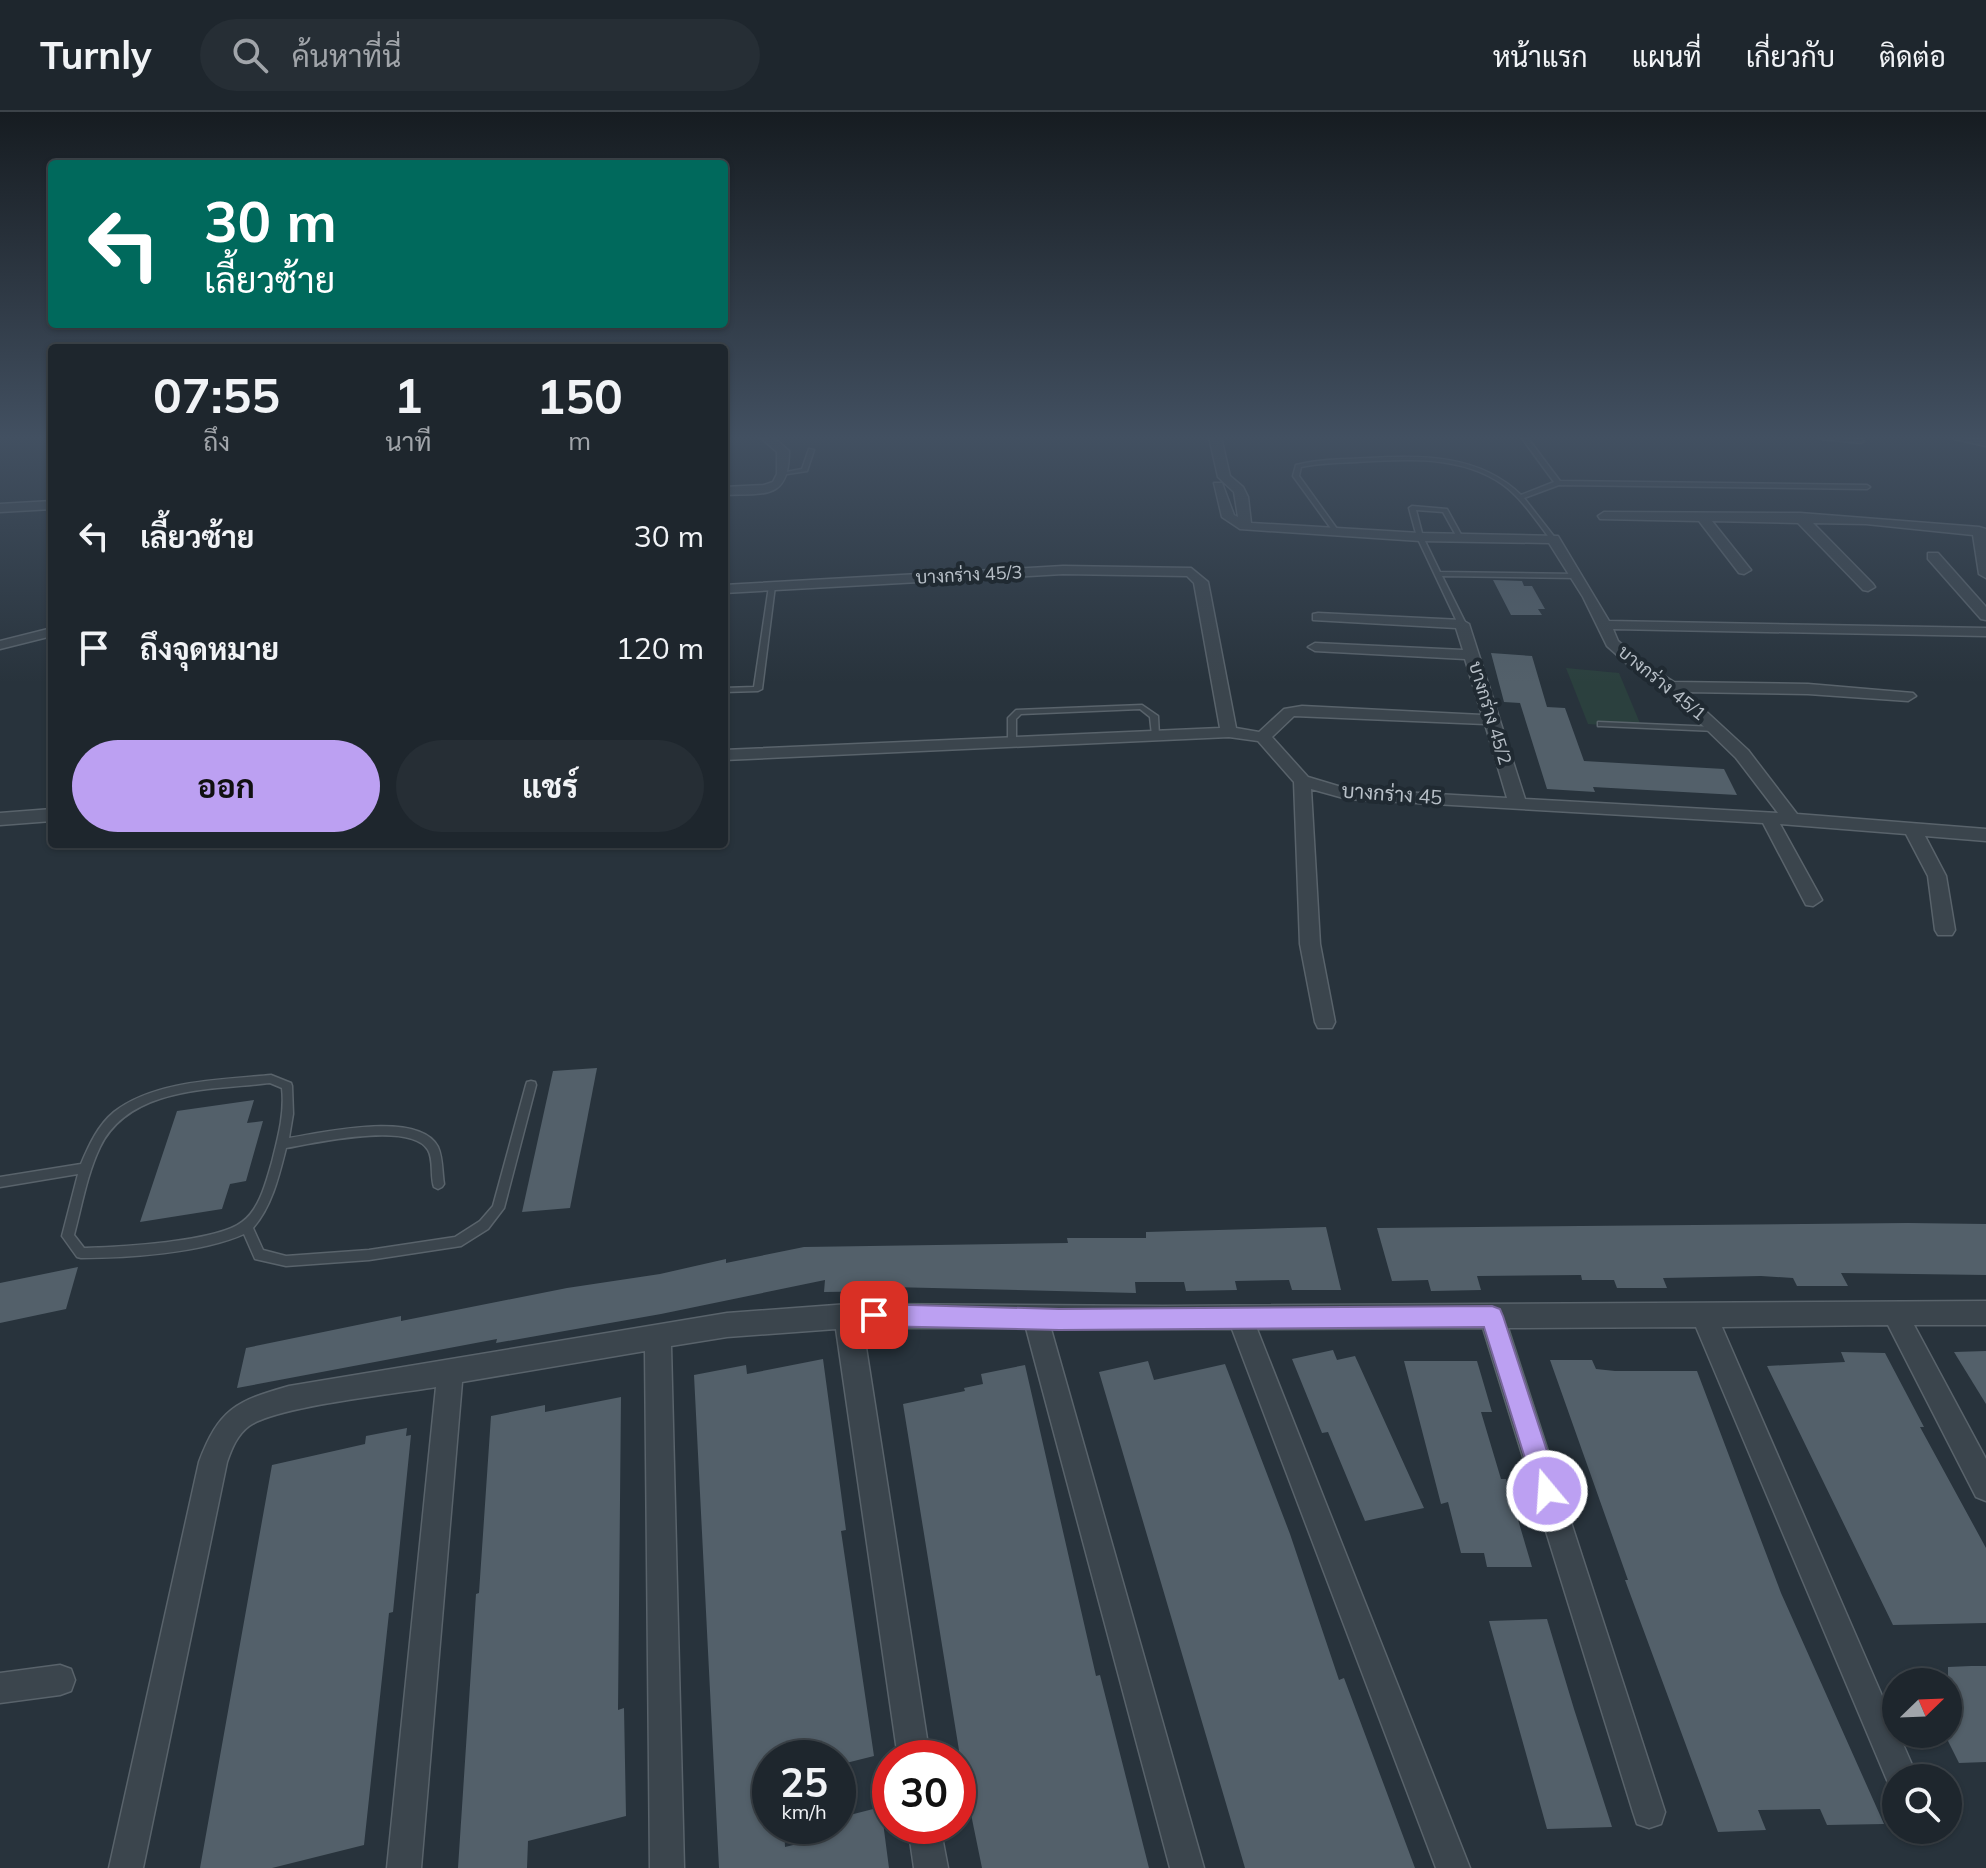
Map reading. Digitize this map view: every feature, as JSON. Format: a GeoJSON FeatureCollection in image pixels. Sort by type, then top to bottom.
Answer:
{"type":"FeatureCollection","features":[{"type":"Feature","properties":{"kind":"street"},"geometry":{"type":"LineString","coordinates":[[1230,519],[1245,526],[1337,533],[1553,539]]}},
{"type":"Feature","properties":{"kind":"street"},"geometry":{"type":"LineString","coordinates":[[1244,519],[1245,526]]}},
{"type":"Feature","properties":{"kind":"street"},"geometry":{"type":"LineString","coordinates":[[1704,519],[1744,570]]}},
{"type":"Feature","properties":{"kind":"street"},"geometry":{"type":"LineString","coordinates":[[1802,519],[1868,587]]}},
{"type":"Feature","properties":{"kind":"street"},"geometry":{"type":"LineString","coordinates":[[1834,519],[1921,524],[1983,532],[1986,574]]}},
{"type":"Feature","properties":{"kind":"street","name":"บางกร่าง 45/1"},"geometry":{"type":"LineString","coordinates":[[1553,539],[1577,576],[1612,643],[1671,687],[1742,754],[1792,819]]}},
{"type":"Feature","properties":{"kind":"street"},"geometry":{"type":"LineString","coordinates":[[1933,556],[1986,616]]}},
{"type":"Feature","properties":{"kind":"street","name":"บางกร่าง 45/3"},"geometry":{"type":"LineString","coordinates":[[728,589],[1063,570],[1191,572],[1201,582],[1229,732]]}},
{"type":"Feature","properties":{"kind":"street"},"geometry":{"type":"LineString","coordinates":[[1318,617],[1462,624]]}},
{"type":"Feature","properties":{"kind":"street","name":"บางกร่าง 45/2"},"geometry":{"type":"LineString","coordinates":[[1462,624],[1517,801]]}},
{"type":"Feature","properties":{"kind":"street"},"geometry":{"type":"LineString","coordinates":[[1603,625],[1986,632]]}},
{"type":"Feature","properties":{"kind":"street"},"geometry":{"type":"LineString","coordinates":[[0,645],[48,633]]}},
{"type":"Feature","properties":{"kind":"street"},"geometry":{"type":"LineString","coordinates":[[1315,647],[1472,655]]}},
{"type":"Feature","properties":{"kind":"street"},"geometry":{"type":"LineString","coordinates":[[1671,687],[1808,689],[1908,696]]}},
{"type":"Feature","properties":{"kind":"street"},"geometry":{"type":"LineString","coordinates":[[1263,737],[1290,712],[1302,711],[1492,720]]}},
{"type":"Feature","properties":{"kind":"street"},"geometry":{"type":"LineString","coordinates":[[728,755],[1229,732],[1263,737],[1302,781],[1310,944],[1325,1022]]}},
{"type":"Feature","properties":{"kind":"street","name":"บางกร่าง 45"},"geometry":{"type":"LineString","coordinates":[[1302,781],[1347,794],[1768,817],[1986,835]]}},
{"type":"Feature","properties":{"kind":"street"},"geometry":{"type":"LineString","coordinates":[[0,819],[48,815]]}},
{"type":"Feature","properties":{"kind":"street"},"geometry":{"type":"LineString","coordinates":[[1768,817],[1813,900]]}},
{"type":"Feature","properties":{"kind":"street"},"geometry":{"type":"LineString","coordinates":[[1911,828],[1939,876],[1945,897],[1945,930]]}},
{"type":"Feature","properties":{"kind":"street"},"geometry":{"type":"LineString","coordinates":[[126,1868],[221,1438],[242,1412],[289,1399],[790,1318],[1986,1313]]}},
{"type":"Feature","properties":{"kind":"street"},"geometry":{"type":"LineString","coordinates":[[1895,1314],[1986,1487]]}},
{"type":"Feature","properties":{"kind":"street"},"geometry":{"type":"LineString","coordinates":[[1704,1315],[1896,1764]]}},
{"type":"Feature","properties":{"kind":"street"},"geometry":{"type":"LineString","coordinates":[[849,1316],[911,1740]]}},
{"type":"Feature","properties":{"kind":"street"},"geometry":{"type":"LineString","coordinates":[[1492,1316],[1649,1812]]}},
{"type":"Feature","properties":{"kind":"street"},"geometry":{"type":"LineString","coordinates":[[1240,1318],[1453,1868]]}},
{"type":"Feature","properties":{"kind":"street"},"geometry":{"type":"LineString","coordinates":[[1036,1319],[1187,1868]]}},
{"type":"Feature","properties":{"kind":"street"},"geometry":{"type":"LineString","coordinates":[[658,1337],[667,1868]]}},
{"type":"Feature","properties":{"kind":"street"},"geometry":{"type":"LineString","coordinates":[[404,1868],[450,1373]]}},
{"type":"Feature","properties":{"kind":"street"},"geometry":{"type":"LineString","coordinates":[[0,1688],[60,1680]]}},
{"type":"Feature","properties":{"kind":"street"},"geometry":{"type":"LineString","coordinates":[[927,1844],[931,1868]]}},
{"type":"Feature","properties":{"kind":"lane","name":"บางกร่าง 45/1"},"geometry":{"type":"LineString","coordinates":[[1329,519],[1337,533]]}},
{"type":"Feature","properties":{"kind":"lane"},"geometry":{"type":"LineString","coordinates":[[1414,519],[1462,624]]}},
{"type":"Feature","properties":{"kind":"lane"},"geometry":{"type":"LineString","coordinates":[[1450,519],[1460,538]]}},
{"type":"Feature","properties":{"kind":"lane","name":"บางกร่าง 45/1"},"geometry":{"type":"LineString","coordinates":[[1537,519],[1553,539]]}},
{"type":"Feature","properties":{"kind":"lane"},"geometry":{"type":"LineString","coordinates":[[1440,574],[1577,576]]}},
{"type":"Feature","properties":{"kind":"lane"},"geometry":{"type":"LineString","coordinates":[[728,690],[758,689],[772,586]]}},
{"type":"Feature","properties":{"kind":"lane"},"geometry":{"type":"LineString","coordinates":[[1012,741],[1012,718],[1019,712],[1142,707],[1154,716],[1156,735]]}},
{"type":"Feature","properties":{"kind":"lane"},"geometry":{"type":"LineString","coordinates":[[1601,724],[1716,729]]}},
{"type":"Feature","properties":{"kind":"lane"},"geometry":{"type":"LineString","coordinates":[[271,1079],[287,1086],[289,1099],[282,1144],[266,1200],[247,1228],[220,1237],[114,1254],[81,1253],[68,1236],[87,1168],[104,1130],[128,1109],[162,1094],[271,1079]]}},
{"type":"Feature","properties":{"kind":"lane"},"geometry":{"type":"LineString","coordinates":[[247,1228],[259,1255],[286,1261],[369,1255],[457,1242],[484,1225],[498,1208],[531,1085]]}},
{"type":"Feature","properties":{"kind":"lane"},"geometry":{"type":"LineString","coordinates":[[282,1144],[385,1130],[421,1136],[432,1147],[438,1184]]}},
{"type":"Feature","properties":{"kind":"lane"},"geometry":{"type":"LineString","coordinates":[[0,1182],[87,1168]]}},
{"type":"Feature","properties":{"kind":"green space"},"geometry":{"type":"Polygon","coordinates":[[[1566,668],[1619,673],[1642,728],[1588,724],[1566,668]]]}},
{"type":"Feature","properties":{"kind":"building"},"geometry":{"type":"Polygon","coordinates":[[[1493,580],[1522,581],[1524,586],[1532,586],[1545,609],[1538,609],[1542,615],[1511,615],[1493,580]]]}},
{"type":"Feature","properties":{"kind":"building"},"geometry":{"type":"Polygon","coordinates":[[[1491,653],[1532,656],[1547,707],[1565,708],[1584,761],[1724,769],[1737,795],[1593,787],[1595,792],[1547,789],[1520,703],[1504,702],[1491,653]]]}},
{"type":"Feature","properties":{"kind":"building"},"geometry":{"type":"Polygon","coordinates":[[[597,1068],[570,1208],[522,1212],[553,1071],[597,1068]]]}},
{"type":"Feature","properties":{"kind":"building"},"geometry":{"type":"Polygon","coordinates":[[[254,1100],[247,1123],[263,1121],[246,1181],[230,1184],[222,1209],[140,1222],[177,1111],[254,1100]]]}},
{"type":"Feature","properties":{"kind":"building"},"geometry":{"type":"Polygon","coordinates":[[[1986,1224],[1986,1275],[1841,1273],[1848,1286],[1797,1286],[1793,1278],[1761,1276],[1663,1278],[1667,1288],[1617,1288],[1614,1280],[1582,1280],[1581,1275],[1477,1276],[1481,1290],[1431,1291],[1428,1280],[1392,1281],[1377,1228],[1986,1224]]]}},
{"type":"Feature","properties":{"kind":"building"},"geometry":{"type":"Polygon","coordinates":[[[1326,1227],[1341,1290],[1292,1290],[1289,1280],[1235,1281],[1237,1290],[1186,1291],[1184,1282],[1135,1282],[1136,1293],[890,1287],[890,1291],[824,1292],[825,1280],[661,1314],[496,1343],[497,1339],[237,1388],[246,1348],[401,1316],[401,1321],[567,1288],[660,1274],[726,1259],[726,1263],[804,1247],[1068,1243],[1067,1238],[1146,1238],[1146,1232],[1326,1227]]]}},
{"type":"Feature","properties":{"kind":"building"},"geometry":{"type":"Polygon","coordinates":[[[78,1267],[66,1309],[0,1323],[0,1283],[78,1267]]]}},
{"type":"Feature","properties":{"kind":"building"},"geometry":{"type":"Polygon","coordinates":[[[1333,1350],[1337,1360],[1355,1356],[1424,1508],[1365,1521],[1328,1432],[1322,1433],[1292,1359],[1333,1350]]]}},
{"type":"Feature","properties":{"kind":"building"},"geometry":{"type":"Polygon","coordinates":[[[1986,1351],[1986,1404],[1954,1352],[1986,1351]]]}},
{"type":"Feature","properties":{"kind":"building"},"geometry":{"type":"Polygon","coordinates":[[[1841,1352],[1885,1353],[1924,1427],[1920,1427],[1986,1548],[1986,1623],[1893,1625],[1767,1366],[1845,1362],[1841,1352]]]}},
{"type":"Feature","properties":{"kind":"building"},"geometry":{"type":"Polygon","coordinates":[[[823,1359],[846,1530],[841,1531],[872,1742],[872,1756],[856,1760],[856,1740],[752,1740],[752,1844],[785,1844],[785,1847],[797,1844],[856,1844],[856,1813],[872,1809],[872,1844],[886,1844],[889,1868],[719,1868],[694,1375],[746,1365],[747,1374],[823,1359]]]}},
{"type":"Feature","properties":{"kind":"building"},"geometry":{"type":"Polygon","coordinates":[[[1550,1360],[1592,1360],[1596,1369],[1615,1371],[1697,1371],[1781,1593],[1882,1824],[1827,1825],[1820,1809],[1758,1810],[1766,1830],[1718,1832],[1625,1580],[1628,1580],[1550,1360]]]}},
{"type":"Feature","properties":{"kind":"building"},"geometry":{"type":"Polygon","coordinates":[[[1148,1361],[1154,1380],[1225,1364],[1290,1534],[1339,1680],[1344,1678],[1415,1868],[1245,1868],[1099,1372],[1148,1361]]]}},
{"type":"Feature","properties":{"kind":"building"},"geometry":{"type":"Polygon","coordinates":[[[1404,1361],[1477,1361],[1492,1412],[1481,1412],[1501,1479],[1506,1479],[1532,1567],[1487,1567],[1484,1553],[1461,1553],[1448,1502],[1441,1504],[1404,1361]]]}},
{"type":"Feature","properties":{"kind":"building"},"geometry":{"type":"Polygon","coordinates":[[[1025,1365],[1096,1676],[1100,1675],[1149,1868],[982,1868],[976,1839],[976,1740],[957,1740],[903,1404],[965,1391],[964,1388],[983,1384],[981,1374],[1025,1365]]]}},
{"type":"Feature","properties":{"kind":"building"},"geometry":{"type":"Polygon","coordinates":[[[621,1397],[618,1710],[624,1708],[626,1816],[528,1841],[527,1868],[458,1868],[491,1416],[545,1405],[545,1412],[621,1397]]]}},
{"type":"Feature","properties":{"kind":"building"},"geometry":{"type":"Polygon","coordinates":[[[407,1428],[406,1436],[411,1435],[393,1612],[389,1613],[364,1845],[272,1868],[200,1868],[272,1465],[365,1444],[366,1436],[407,1428]]]}},
{"type":"Feature","properties":{"kind":"building"},"geometry":{"type":"Polygon","coordinates":[[[1547,1619],[1612,1827],[1547,1829],[1489,1621],[1547,1619]]]}},
{"type":"Feature","properties":{"kind":"building"},"geometry":{"type":"Polygon","coordinates":[[[1986,1666],[1986,1762],[1959,1763],[1952,1748],[1962,1748],[1962,1668],[1948,1667],[1986,1666]]]}},
{"type":"Feature","properties":{"kind":"route"},"geometry":{"type":"LineString","coordinates":[[874,1315],[1059,1319],[1492,1316],[1547,1491]]}}]}
